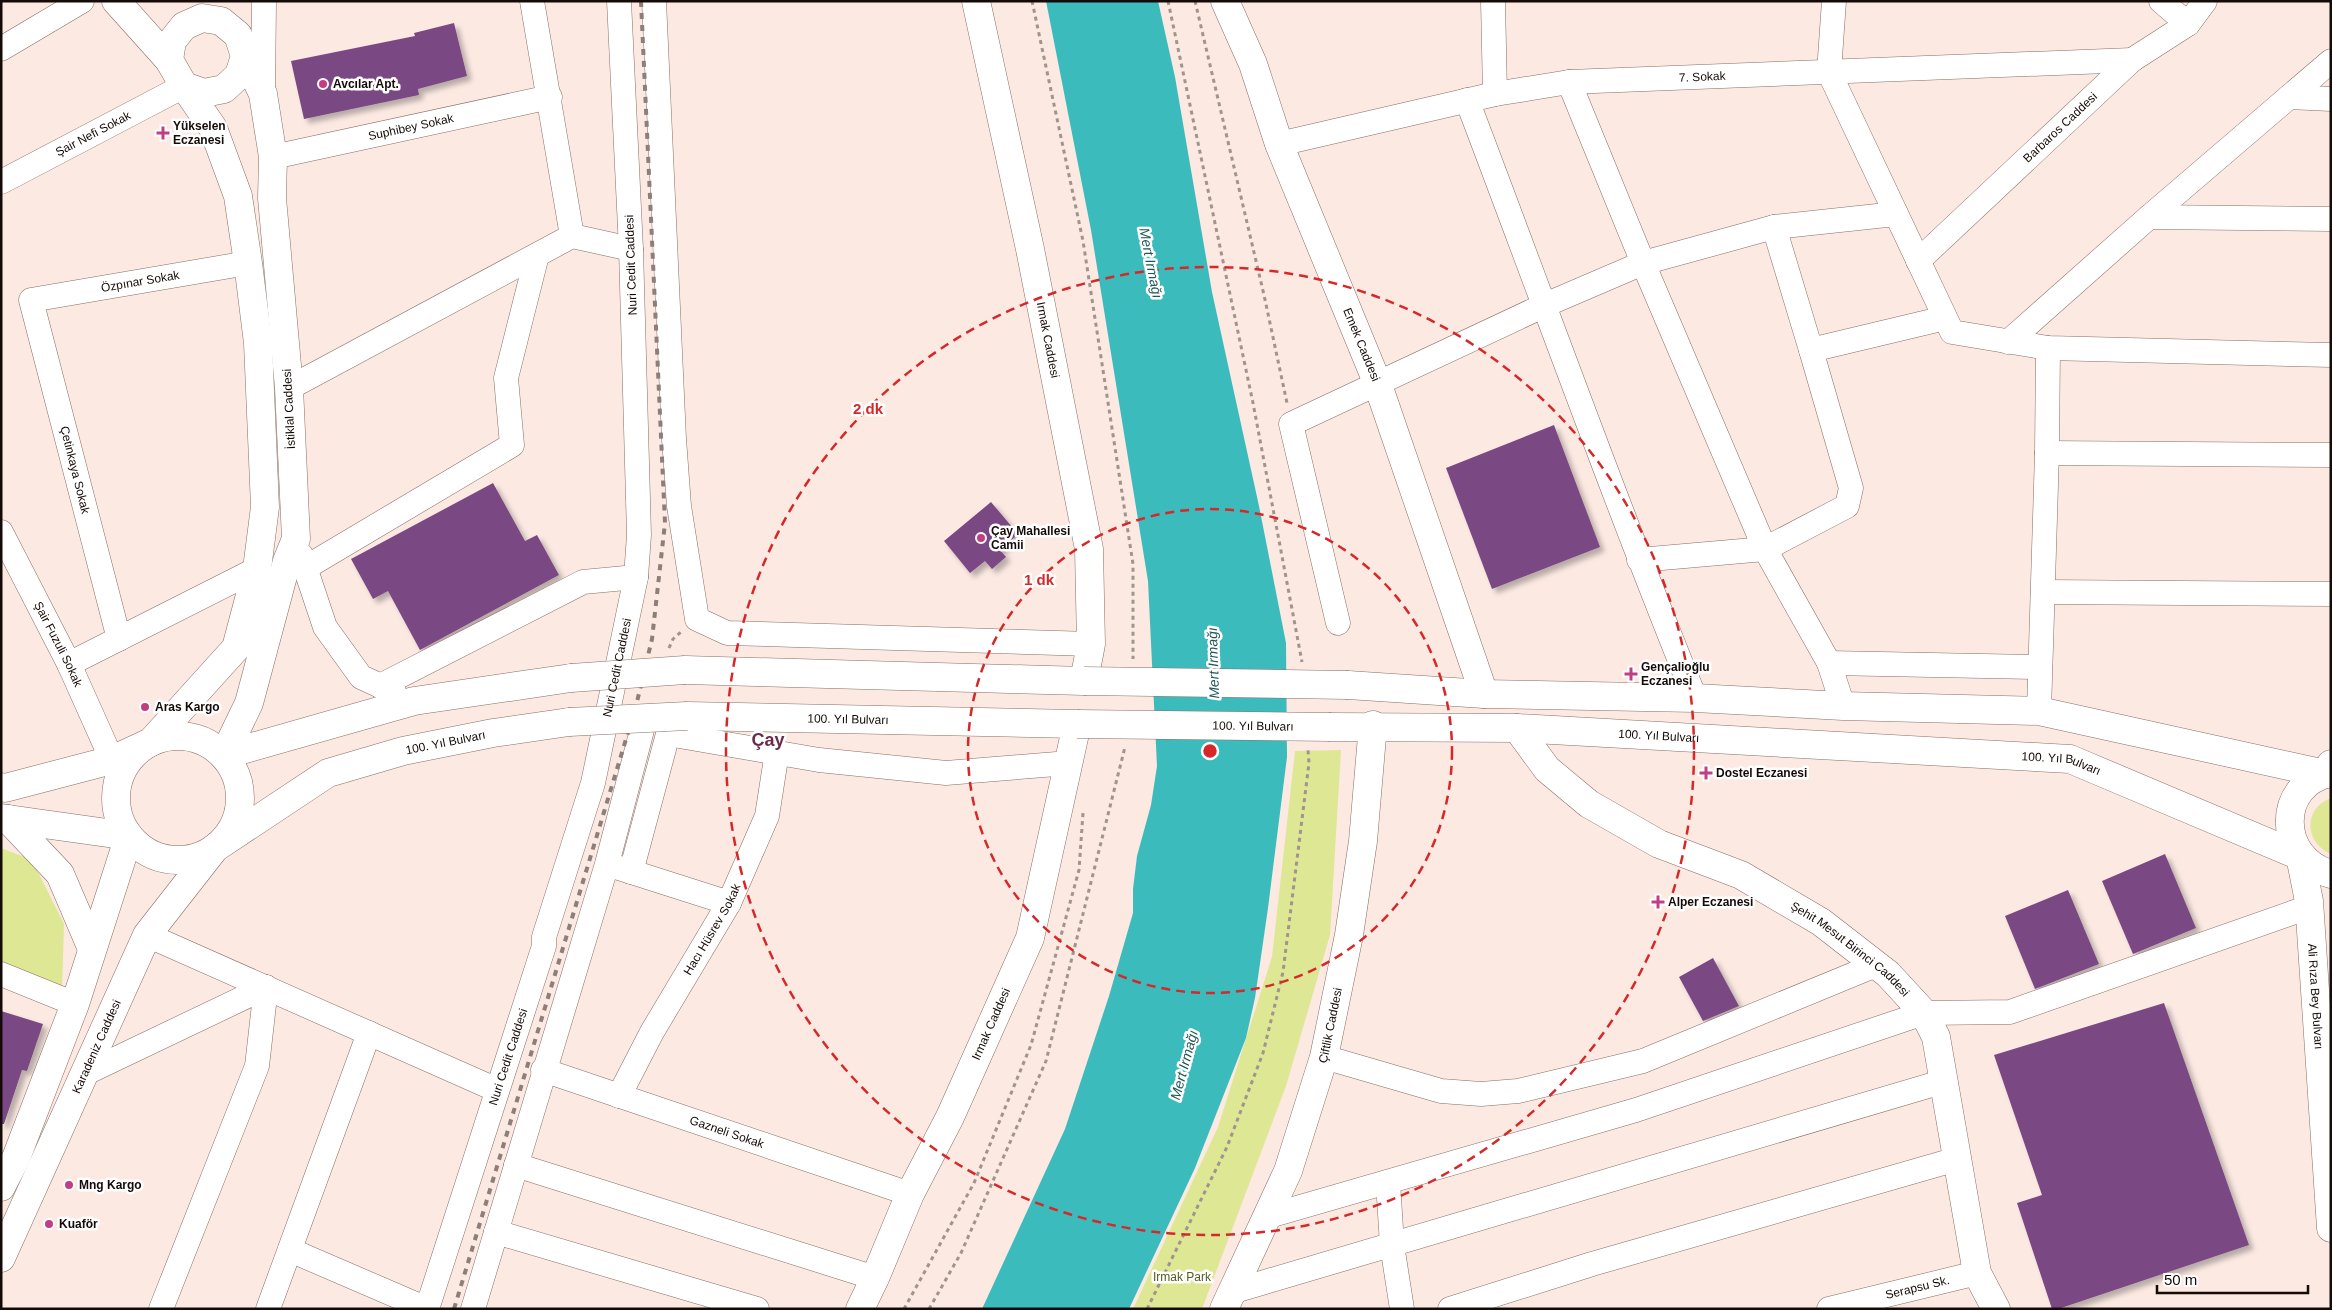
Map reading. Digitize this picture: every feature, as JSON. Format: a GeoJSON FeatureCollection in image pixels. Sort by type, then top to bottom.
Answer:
{"type":"FeatureCollection","features":[{"type":"Feature","properties":{"kind":"main road"},"geometry":{"type":"LineString","coordinates":[[1,787],[5,788],[112,760],[151,742],[170,736],[190,736],[208,743],[224,755],[236,773],[241,793],[239,814],[230,833],[215,848],[198,857],[179,860],[160,858],[143,849],[129,836],[120,820],[116,802],[118,784],[124,767],[136,753],[151,742],[236,648],[257,569],[265,507],[258,343],[238,196],[213,128],[184,86],[170,60],[116,1]]}},
{"type":"Feature","properties":{"kind":"main road"},"geometry":{"type":"LineString","coordinates":[[184,86],[204,93],[224,90],[239,75],[245,56],[238,35],[202,1]]}},
{"type":"Feature","properties":{"kind":"main road","name":"Irmak Caddesi"},"geometry":{"type":"LineString","coordinates":[[976,1],[1030,249],[1089,549],[1091,644],[1084,681]]}},
{"type":"Feature","properties":{"kind":"main road","name":"Emek Caddesi"},"geometry":{"type":"LineString","coordinates":[[1225,1],[1252,64],[1279,144],[1377,382],[1484,694]]}},
{"type":"Feature","properties":{"kind":"main road"},"geometry":{"type":"LineString","coordinates":[[170,60],[172,41],[184,26],[202,18],[222,21]]}},
{"type":"Feature","properties":{"kind":"main road","name":"İstiklal Caddesi"},"geometry":{"type":"LineString","coordinates":[[224,755],[249,703],[287,561],[296,539],[289,388],[272,198],[273,157],[263,94],[245,56]]}},
{"type":"Feature","properties":{"kind":"main road"},"geometry":{"type":"LineString","coordinates":[[224,755],[414,701],[571,678],[685,670],[1084,681],[1348,685],[1484,694],[1695,698],[1844,706],[2039,711],[2329,771]]}},
{"type":"Feature","properties":{"kind":"main road","name":"100. Yıl Bulvarı"},"geometry":{"type":"LineString","coordinates":[[215,848],[328,773],[403,751],[493,733],[569,722],[687,716],[1131,725],[1331,727],[1373,725],[1517,728],[2070,759],[2300,856],[2310,865],[2331,874]]}},
{"type":"Feature","properties":{"kind":"main road","name":"Irmak Caddesi"},"geometry":{"type":"LineString","coordinates":[[860,1309],[910,1194],[950,1117],[1030,938],[1077,724]]}},
{"type":"Feature","properties":{"kind":"main road","name":"Çiftlik Caddesi"},"geometry":{"type":"LineString","coordinates":[[1228,1300],[1288,1171],[1324,1057],[1352,916],[1363,841],[1373,725]]}},
{"type":"Feature","properties":{"kind":"main road","name":"Şehit Mesut Birinci Caddesi"},"geometry":{"type":"LineString","coordinates":[[1517,728],[1548,769],[1589,804],[1659,844],[1742,875],[1821,922],[1888,974],[1924,1013],[1936,1036],[1977,1273],[1996,1309]]}},
{"type":"Feature","properties":{"kind":"main road","name":"Ali Rıza Bey Bulvarı"},"geometry":{"type":"LineString","coordinates":[[2329,771],[2310,782],[2298,794],[2291,809],[2289,825],[2292,842],[2300,856],[2309,907],[2331,1228]]}},
{"type":"Feature","properties":{"kind":"main road"},"geometry":{"type":"LineString","coordinates":[[5,818],[129,836]]}},
{"type":"Feature","properties":{"kind":"main road"},"geometry":{"type":"LineString","coordinates":[[5,818],[60,874],[92,950]]}},
{"type":"Feature","properties":{"kind":"main road"},"geometry":{"type":"LineString","coordinates":[[1,1188],[16,1158],[74,1004],[129,836]]}},
{"type":"Feature","properties":{"kind":"main road","name":"Karadeniz Caddesi"},"geometry":{"type":"LineString","coordinates":[[1,1258],[147,935],[215,848]]}},
{"type":"Feature","properties":{"kind":"street"},"geometry":{"type":"LineString","coordinates":[[1,49],[82,1]]}},
{"type":"Feature","properties":{"kind":"street"},"geometry":{"type":"LineString","coordinates":[[263,94],[264,1]]}},
{"type":"Feature","properties":{"kind":"street"},"geometry":{"type":"LineString","coordinates":[[532,1],[550,96],[572,236]]}},
{"type":"Feature","properties":{"kind":"street","name":"Nuri Cedit Caddesi"},"geometry":{"type":"LineString","coordinates":[[427,1309],[544,946],[544,937],[593,783],[636,577],[639,534],[639,483],[631,249],[619,1]]}},
{"type":"Feature","properties":{"kind":"street"},"geometry":{"type":"LineString","coordinates":[[654,1],[674,439],[679,506],[697,619],[727,633],[1091,644]]}},
{"type":"Feature","properties":{"kind":"street"},"geometry":{"type":"LineString","coordinates":[[1493,1],[1495,94]]}},
{"type":"Feature","properties":{"kind":"street"},"geometry":{"type":"LineString","coordinates":[[1834,1],[1830,72],[1952,332],[2048,348],[2331,355]]}},
{"type":"Feature","properties":{"kind":"street"},"geometry":{"type":"LineString","coordinates":[[2161,1],[2188,24]]}},
{"type":"Feature","properties":{"kind":"street","name":"Barbaros Caddesi"},"geometry":{"type":"LineString","coordinates":[[1918,260],[2132,60],[2188,24],[2205,1]]}},
{"type":"Feature","properties":{"kind":"street","name":"7. Sokak"},"geometry":{"type":"LineString","coordinates":[[1279,144],[1495,94],[1569,82],[2132,60]]}},
{"type":"Feature","properties":{"kind":"street"},"geometry":{"type":"LineString","coordinates":[[2008,342],[2149,217],[2331,61]]}},
{"type":"Feature","properties":{"kind":"street"},"geometry":{"type":"LineString","coordinates":[[1569,82],[1643,263],[1765,549],[1830,662],[1844,706]]}},
{"type":"Feature","properties":{"kind":"street","name":"Şair Nefi Sokak"},"geometry":{"type":"LineString","coordinates":[[1,182],[184,86]]}},
{"type":"Feature","properties":{"kind":"street","name":"Suphibey Sokak"},"geometry":{"type":"LineString","coordinates":[[273,157],[550,96]]}},
{"type":"Feature","properties":{"kind":"street"},"geometry":{"type":"LineString","coordinates":[[2290,96],[2331,99]]}},
{"type":"Feature","properties":{"kind":"street"},"geometry":{"type":"LineString","coordinates":[[1467,100],[1545,304],[1639,560],[1695,698]]}},
{"type":"Feature","properties":{"kind":"street"},"geometry":{"type":"LineString","coordinates":[[1338,623],[1291,424],[1545,304],[1643,263],[1774,227],[1896,214]]}},
{"type":"Feature","properties":{"kind":"street"},"geometry":{"type":"LineString","coordinates":[[2149,217],[2331,219]]}},
{"type":"Feature","properties":{"kind":"street"},"geometry":{"type":"LineString","coordinates":[[1639,560],[1765,549],[1847,506],[1851,488],[1774,227]]}},
{"type":"Feature","properties":{"kind":"street"},"geometry":{"type":"LineString","coordinates":[[289,388],[572,236],[631,249]]}},
{"type":"Feature","properties":{"kind":"street"},"geometry":{"type":"LineString","coordinates":[[305,568],[512,444],[506,378],[538,255]]}},
{"type":"Feature","properties":{"kind":"street","name":"Özpınar Sokak"},"geometry":{"type":"LineString","coordinates":[[32,300],[248,263]]}},
{"type":"Feature","properties":{"kind":"street","name":"Çetinkaya Sokak"},"geometry":{"type":"LineString","coordinates":[[32,300],[119,639]]}},
{"type":"Feature","properties":{"kind":"street"},"geometry":{"type":"LineString","coordinates":[[1811,350],[1945,318]]}},
{"type":"Feature","properties":{"kind":"street"},"geometry":{"type":"LineString","coordinates":[[2039,711],[2047,452],[2048,348]]}},
{"type":"Feature","properties":{"kind":"street"},"geometry":{"type":"LineString","coordinates":[[2047,452],[2331,455]]}},
{"type":"Feature","properties":{"kind":"street"},"geometry":{"type":"LineString","coordinates":[[296,539],[325,627],[361,677],[414,701]]}},
{"type":"Feature","properties":{"kind":"street","name":"Şair Fuzuli Sokak"},"geometry":{"type":"LineString","coordinates":[[4,545],[69,664],[112,760]]}},
{"type":"Feature","properties":{"kind":"street"},"geometry":{"type":"LineString","coordinates":[[69,664],[257,569]]}},
{"type":"Feature","properties":{"kind":"street"},"geometry":{"type":"LineString","coordinates":[[380,686],[583,582],[636,577]]}},
{"type":"Feature","properties":{"kind":"street"},"geometry":{"type":"LineString","coordinates":[[2043,592],[2331,594]]}},
{"type":"Feature","properties":{"kind":"street"},"geometry":{"type":"LineString","coordinates":[[1830,662],[2040,667]]}},
{"type":"Feature","properties":{"kind":"street"},"geometry":{"type":"LineString","coordinates":[[473,1309],[543,1070],[607,864],[642,730]]}},
{"type":"Feature","properties":{"kind":"street"},"geometry":{"type":"LineString","coordinates":[[631,872],[668,734],[819,760],[946,772],[1069,763]]}},
{"type":"Feature","properties":{"kind":"street","name":"Hacı Hüsrev Sokak"},"geometry":{"type":"LineString","coordinates":[[620,1096],[652,1032],[729,903],[767,816],[777,752]]}},
{"type":"Feature","properties":{"kind":"street"},"geometry":{"type":"LineString","coordinates":[[607,864],[729,903]]}},
{"type":"Feature","properties":{"kind":"street"},"geometry":{"type":"LineString","coordinates":[[1266,1217],[1636,1110],[1924,1013],[2010,1012],[2309,907]]}},
{"type":"Feature","properties":{"kind":"street"},"geometry":{"type":"LineString","coordinates":[[147,935],[497,1090]]}},
{"type":"Feature","properties":{"kind":"street"},"geometry":{"type":"LineString","coordinates":[[1324,1057],[1441,1091],[1481,1094],[1518,1091],[1643,1061],[1876,965]]}},
{"type":"Feature","properties":{"kind":"street"},"geometry":{"type":"LineString","coordinates":[[1,974],[74,1004]]}},
{"type":"Feature","properties":{"kind":"street"},"geometry":{"type":"LineString","coordinates":[[84,1074],[266,987]]}},
{"type":"Feature","properties":{"kind":"street"},"geometry":{"type":"LineString","coordinates":[[160,1309],[257,1066],[266,987]]}},
{"type":"Feature","properties":{"kind":"street"},"geometry":{"type":"LineString","coordinates":[[268,1309],[369,1033]]}},
{"type":"Feature","properties":{"kind":"street","name":"Gazneli Sokak"},"geometry":{"type":"LineString","coordinates":[[543,1070],[910,1194]]}},
{"type":"Feature","properties":{"kind":"street"},"geometry":{"type":"LineString","coordinates":[[1228,1300],[1392,1245],[1944,1081]]}},
{"type":"Feature","properties":{"kind":"street"},"geometry":{"type":"LineString","coordinates":[[1450,1309],[1592,1264],[1957,1159]]}},
{"type":"Feature","properties":{"kind":"street"},"geometry":{"type":"LineString","coordinates":[[516,1165],[875,1278]]}},
{"type":"Feature","properties":{"kind":"street"},"geometry":{"type":"LineString","coordinates":[[1388,1182],[1392,1245],[1402,1309]]}},
{"type":"Feature","properties":{"kind":"street"},"geometry":{"type":"LineString","coordinates":[[496,1232],[757,1309]]}},
{"type":"Feature","properties":{"kind":"street"},"geometry":{"type":"LineString","coordinates":[[290,1250],[427,1309]]}},
{"type":"Feature","properties":{"kind":"street","name":"Serapsu Sk."},"geometry":{"type":"LineString","coordinates":[[1829,1309],[1977,1273]]}},
{"type":"Feature","properties":{"kind":"path"},"geometry":{"type":"LineString","coordinates":[[1032,1],[1083,241],[1133,564],[1133,681]]}},
{"type":"Feature","properties":{"kind":"path"},"geometry":{"type":"LineString","coordinates":[[1195,1],[1264,295],[1291,424]]}},
{"type":"Feature","properties":{"kind":"path"},"geometry":{"type":"LineString","coordinates":[[929,1309],[961,1254],[1046,1062],[1131,725]]}},
{"type":"Feature","properties":{"kind":"path"},"geometry":{"type":"LineString","coordinates":[[904,1309],[974,1183],[1031,1046],[1079,870],[1084,804]]}},
{"type":"Feature","properties":{"kind":"green space","name":"Irmak Park"},"geometry":{"type":"Polygon","coordinates":[[[1341,750],[1330,935],[1286,1086],[1202,1309],[1133,1309],[1218,1127],[1272,957],[1295,751],[1341,750]]]}},
{"type":"Feature","properties":{"kind":"green space"},"geometry":{"type":"Polygon","coordinates":[[[2331,798],[2331,854],[2322,849],[2316,842],[2310,826],[2315,809],[2331,798]]]}},
{"type":"Feature","properties":{"kind":"green space"},"geometry":{"type":"Polygon","coordinates":[[[1,848],[32,860],[64,924],[62,989],[1,963],[1,848]]]}},
{"type":"Feature","properties":{"kind":"water","name":"Mert Irmağı"},"geometry":{"type":"Polygon","coordinates":[[[1046,1],[1158,1],[1175,77],[1212,292],[1259,506],[1286,643],[1287,757],[1255,998],[1246,1038],[1195,1168],[1129,1309],[982,1309],[1065,1129],[1109,996],[1133,913],[1133,889],[1137,856],[1151,805],[1157,766],[1148,581],[1091,230],[1046,1]]]}},
{"type":"Feature","properties":{"kind":"building"},"geometry":{"type":"Polygon","coordinates":[[[454,23],[467,76],[418,89],[419,95],[304,119],[291,61],[415,36],[414,33],[454,23]]]}},
{"type":"Feature","properties":{"kind":"building"},"geometry":{"type":"Polygon","coordinates":[[[1554,425],[1600,547],[1492,589],[1446,468],[1554,425]]]}},
{"type":"Feature","properties":{"kind":"building"},"geometry":{"type":"Polygon","coordinates":[[[493,483],[525,541],[537,535],[559,575],[420,650],[388,591],[373,599],[351,559],[493,483]]]}},
{"type":"Feature","properties":{"kind":"building","name":"Çay Mahallesi Camii"},"geometry":{"type":"Polygon","coordinates":[[[991,502],[1018,534],[1000,550],[1006,557],[992,569],[985,561],[970,573],[944,541],[991,502]]]}},
{"type":"Feature","properties":{"kind":"building"},"geometry":{"type":"Polygon","coordinates":[[[2165,854],[2196,928],[2133,954],[2102,881],[2165,854]]]}},
{"type":"Feature","properties":{"kind":"building"},"geometry":{"type":"Polygon","coordinates":[[[2068,890],[2099,964],[2035,989],[2005,916],[2068,890]]]}},
{"type":"Feature","properties":{"kind":"building"},"geometry":{"type":"Polygon","coordinates":[[[1713,958],[1739,1006],[1703,1021],[1679,977],[1713,958]]]}},
{"type":"Feature","properties":{"kind":"building"},"geometry":{"type":"Polygon","coordinates":[[[2164,1003],[2249,1245],[2058,1309],[2052,1309],[2017,1203],[2042,1195],[1994,1055],[2164,1003]]]}},
{"type":"Feature","properties":{"kind":"building"},"geometry":{"type":"Polygon","coordinates":[[[1,1011],[43,1024],[27,1071],[22,1070],[4,1124],[1,1124],[1,1011]]]}},
{"type":"Feature","properties":{"kind":"railway"},"geometry":{"type":"LineString","coordinates":[[454,1309],[636,706],[652,639],[665,523],[641,1]]}},
{"type":"Feature","properties":{"kind":"place","name":"Avcılar Apt."},"geometry":{"type":"Point","coordinates":[323,84]}},
{"type":"Feature","properties":{"kind":"place","name":"Yükselen Eczanesi"},"geometry":{"type":"Point","coordinates":[163,133]}},
{"type":"Feature","properties":{"kind":"place","name":"Çay Mahallesi Camii"},"geometry":{"type":"Point","coordinates":[981,538]}},
{"type":"Feature","properties":{"kind":"place","name":"Gençalioğlu Eczanesi"},"geometry":{"type":"Point","coordinates":[1631,674]}},
{"type":"Feature","properties":{"kind":"place","name":"Aras Kargo"},"geometry":{"type":"Point","coordinates":[145,707]}},
{"type":"Feature","properties":{"kind":"place","name":"Dostel Eczanesi"},"geometry":{"type":"Point","coordinates":[1706,773]}},
{"type":"Feature","properties":{"kind":"place","name":"Alper Eczanesi"},"geometry":{"type":"Point","coordinates":[1658,902]}},
{"type":"Feature","properties":{"kind":"place","name":"Mng Kargo"},"geometry":{"type":"Point","coordinates":[69,1185]}},
{"type":"Feature","properties":{"kind":"place","name":"Kuaför"},"geometry":{"type":"Point","coordinates":[49,1224]}},
{"type":"Feature","properties":{"kind":"district","name":"Çay"},"geometry":{"type":"Point","coordinates":[768,740]}}]}
